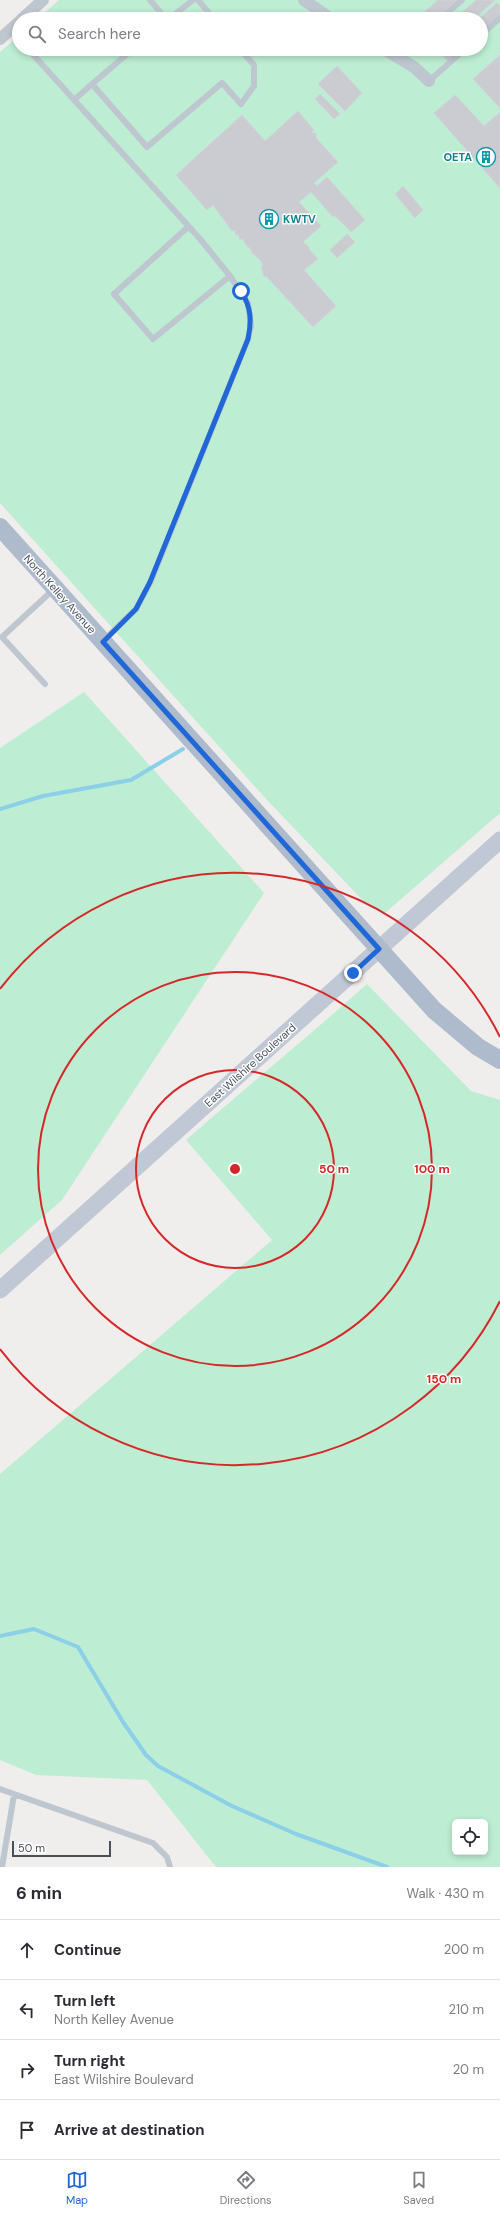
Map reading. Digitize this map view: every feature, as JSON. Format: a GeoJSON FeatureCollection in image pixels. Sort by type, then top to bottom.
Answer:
{"type":"FeatureCollection","features":[{"type":"Feature","properties":{"kind":"main road","name":"North Kelley Avenue"},"geometry":{"type":"LineString","coordinates":[[0,527],[434,1010],[478,1047],[500,1060]]}},
{"type":"Feature","properties":{"kind":"street"},"geometry":{"type":"LineString","coordinates":[[30,12],[43,0]]}},
{"type":"Feature","properties":{"kind":"street"},"geometry":{"type":"LineString","coordinates":[[304,0],[321,12]]}},
{"type":"Feature","properties":{"kind":"street"},"geometry":{"type":"LineString","coordinates":[[0,39],[12,29]]}},
{"type":"Feature","properties":{"kind":"street"},"geometry":{"type":"LineString","coordinates":[[405,56],[414,67],[430,81]]}},
{"type":"Feature","properties":{"kind":"street","name":"East Wilshire Boulevard"},"geometry":{"type":"LineString","coordinates":[[0,1290],[500,840]]}},
{"type":"Feature","properties":{"kind":"lane"},"geometry":{"type":"LineString","coordinates":[[150,0],[161,12]]}},
{"type":"Feature","properties":{"kind":"lane"},"geometry":{"type":"LineString","coordinates":[[177,12],[193,0]]}},
{"type":"Feature","properties":{"kind":"lane"},"geometry":{"type":"LineString","coordinates":[[198,0],[208,12]]}},
{"type":"Feature","properties":{"kind":"lane"},"geometry":{"type":"LineString","coordinates":[[448,12],[462,0]]}},
{"type":"Feature","properties":{"kind":"lane"},"geometry":{"type":"LineString","coordinates":[[488,29],[500,18]]}},
{"type":"Feature","properties":{"kind":"lane"},"geometry":{"type":"LineString","coordinates":[[34,56],[230,276],[248,302],[251,326],[248,339],[150,582],[136,609],[103,642]]}},
{"type":"Feature","properties":{"kind":"lane"},"geometry":{"type":"LineString","coordinates":[[74,100],[125,56]]}},
{"type":"Feature","properties":{"kind":"lane"},"geometry":{"type":"LineString","coordinates":[[92,84],[147,147],[222,83],[240,104],[254,86],[254,65],[246,56]]}},
{"type":"Feature","properties":{"kind":"lane"},"geometry":{"type":"LineString","coordinates":[[430,81],[457,56]]}},
{"type":"Feature","properties":{"kind":"lane"},"geometry":{"type":"LineString","coordinates":[[188,227],[114,294],[154,339],[230,276]]}},
{"type":"Feature","properties":{"kind":"lane"},"geometry":{"type":"LineString","coordinates":[[45,684],[2,637],[55,588]]}},
{"type":"Feature","properties":{"kind":"lane"},"geometry":{"type":"LineString","coordinates":[[0,1789],[152,1844],[167,1857],[170,1867]]}},
{"type":"Feature","properties":{"kind":"lane"},"geometry":{"type":"LineString","coordinates":[[2,1867],[14,1794]]}},
{"type":"Feature","properties":{"kind":"green space"},"geometry":{"type":"Polygon","coordinates":[[[59,0],[500,0],[500,813],[385,913],[369,907],[268,801],[0,503],[0,52],[12,42],[12,56],[488,56],[488,12],[46,12],[59,0]]]}},
{"type":"Feature","properties":{"kind":"green space"},"geometry":{"type":"Polygon","coordinates":[[[84,692],[264,893],[62,1200],[0,1255],[0,748],[84,692]]]}},
{"type":"Feature","properties":{"kind":"green space"},"geometry":{"type":"Polygon","coordinates":[[[367,984],[471,1091],[500,1100],[500,1867],[216,1867],[147,1780],[36,1775],[0,1760],[0,1474],[272,1240],[186,1140],[367,984]]]}},
{"type":"Feature","properties":{"kind":"building"},"geometry":{"type":"Polygon","coordinates":[[[438,0],[457,0],[443,12],[424,12],[438,0]]]}},
{"type":"Feature","properties":{"kind":"building"},"geometry":{"type":"Polygon","coordinates":[[[476,0],[495,0],[482,12],[463,12],[476,0]]]}},
{"type":"Feature","properties":{"kind":"building"},"geometry":{"type":"Polygon","coordinates":[[[497,3],[500,6],[500,16],[488,27],[488,12],[497,3]]]}},
{"type":"Feature","properties":{"kind":"building"},"geometry":{"type":"Polygon","coordinates":[[[500,55],[500,108],[473,79],[500,55]]]}},
{"type":"Feature","properties":{"kind":"building"},"geometry":{"type":"Polygon","coordinates":[[[443,56],[455,56],[448,62],[443,56]]]}},
{"type":"Feature","properties":{"kind":"building"},"geometry":{"type":"Polygon","coordinates":[[[337,66],[362,93],[345,111],[318,84],[337,66]]]}},
{"type":"Feature","properties":{"kind":"building"},"geometry":{"type":"Polygon","coordinates":[[[320,94],[340,114],[334,119],[315,99],[320,94]]]}},
{"type":"Feature","properties":{"kind":"building","name":"OETA"},"geometry":{"type":"Polygon","coordinates":[[[455,95],[484,126],[500,112],[500,188],[434,113],[455,95]]]}},
{"type":"Feature","properties":{"kind":"building","name":"KWTV"},"geometry":{"type":"Polygon","coordinates":[[[298,111],[314,130],[311,133],[316,133],[316,138],[338,162],[314,183],[317,186],[327,177],[365,220],[351,232],[334,215],[333,217],[311,192],[299,202],[321,226],[303,242],[310,248],[309,249],[318,259],[304,270],[336,306],[313,327],[266,276],[264,277],[261,266],[263,265],[261,261],[252,253],[250,247],[248,248],[242,238],[240,240],[238,234],[236,236],[235,230],[232,231],[213,205],[207,210],[176,175],[242,115],[265,141],[298,111]]]}},
{"type":"Feature","properties":{"kind":"building"},"geometry":{"type":"Polygon","coordinates":[[[403,186],[423,210],[415,218],[395,194],[403,186]]]}},
{"type":"Feature","properties":{"kind":"building"},"geometry":{"type":"Polygon","coordinates":[[[347,234],[355,242],[337,258],[330,250],[347,234]]]}},
{"type":"Feature","properties":{"kind":"waterway"},"geometry":{"type":"LineString","coordinates":[[0,809],[43,796],[131,780],[183,749]]}},
{"type":"Feature","properties":{"kind":"waterway"},"geometry":{"type":"LineString","coordinates":[[0,1636],[34,1629],[78,1647],[123,1722],[146,1755],[158,1766],[232,1806],[296,1834],[387,1867]]}},
{"type":"Feature","properties":{"kind":"place","name":"OETA"},"geometry":{"type":"Point","coordinates":[486,157]}},
{"type":"Feature","properties":{"kind":"place","name":"KWTV"},"geometry":{"type":"Point","coordinates":[269,219]}},
{"type":"Feature","properties":{"kind":"route"},"geometry":{"type":"LineString","coordinates":[[241,291],[248,302],[251,313],[251,326],[248,339],[143,598],[129,617],[103,642],[379,949],[353,973]]}}]}
